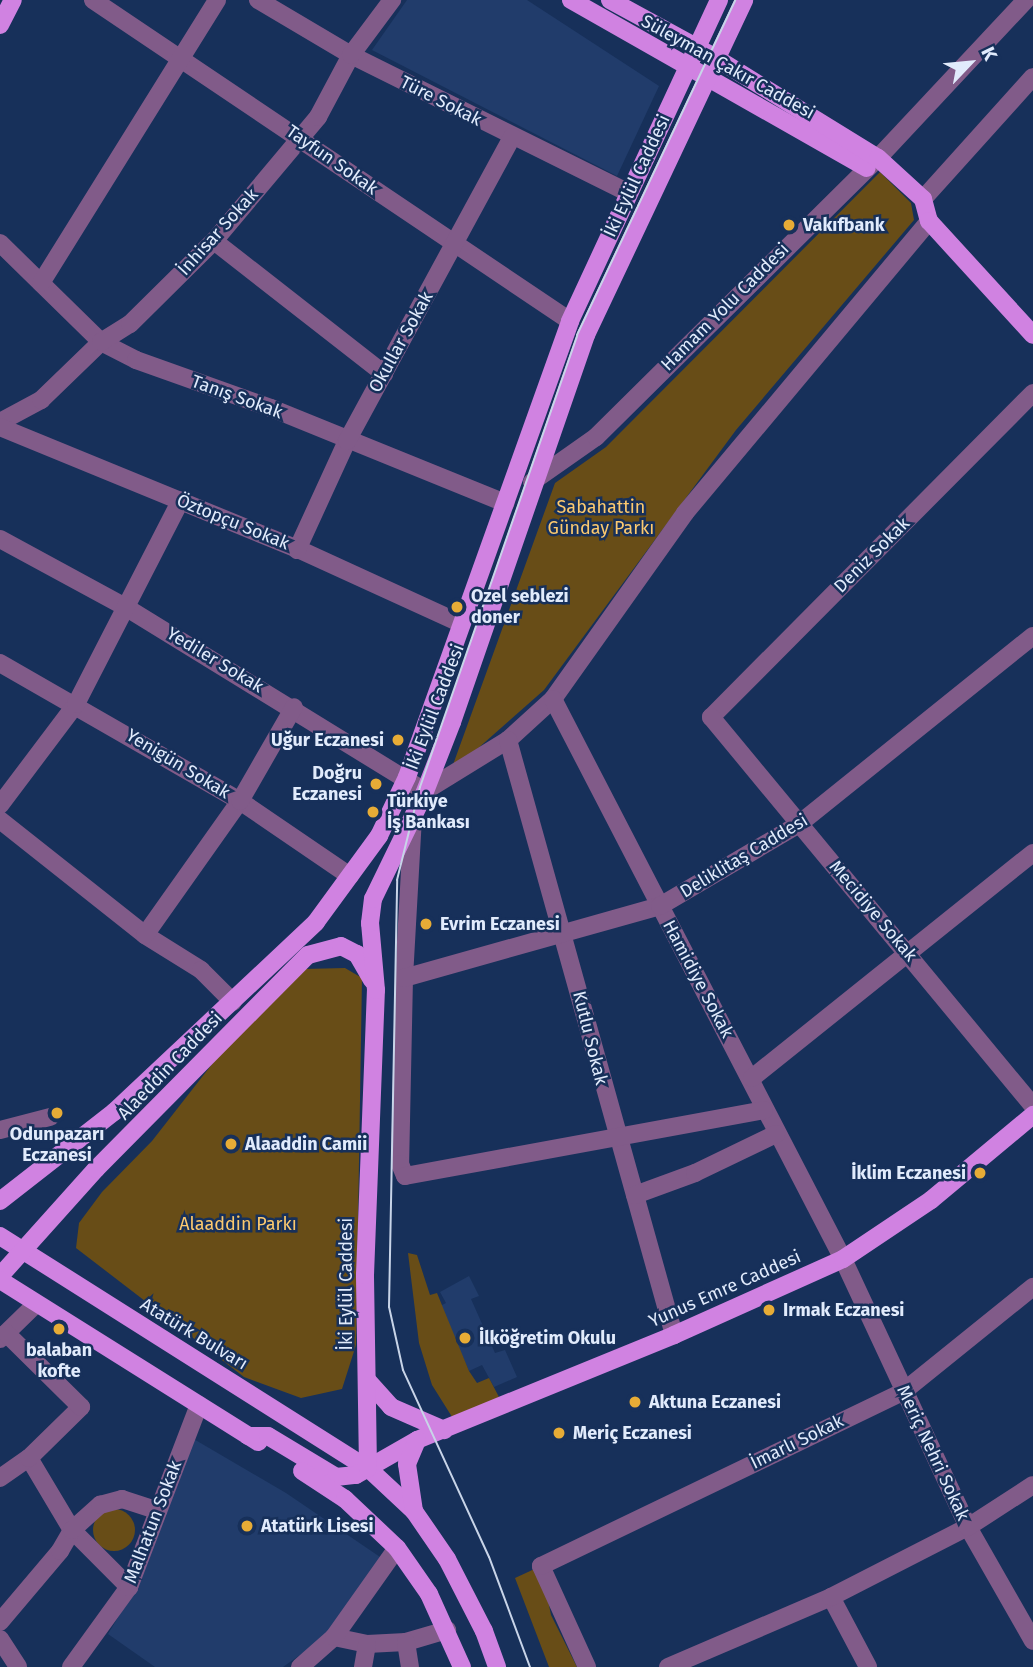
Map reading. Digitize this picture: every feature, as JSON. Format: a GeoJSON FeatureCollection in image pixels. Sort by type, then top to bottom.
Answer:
{"type":"FeatureCollection","features":[{"type":"Feature","properties":{"kind":"main road"},"geometry":{"type":"LineString","coordinates":[[0,25],[13,0]]}},
{"type":"Feature","properties":{"kind":"main road","name":"Süleyman Çakır Caddesi"},"geometry":{"type":"LineString","coordinates":[[570,0],[705,80],[873,163]]}},
{"type":"Feature","properties":{"kind":"main road","name":"Süleyman Çakır Caddesi"},"geometry":{"type":"LineString","coordinates":[[610,0],[717,59],[873,163]]}},
{"type":"Feature","properties":{"kind":"main road","name":"İki Eylül Caddesi"},"geometry":{"type":"LineString","coordinates":[[350,876],[379,836],[407,777],[570,321],[719,0]]}},
{"type":"Feature","properties":{"kind":"main road","name":"İki Eylül Caddesi"},"geometry":{"type":"LineString","coordinates":[[362,1472],[367,1380],[365,1275],[376,990],[370,923],[373,900],[425,791],[486,630],[532,482],[586,335],[744,0]]}},
{"type":"Feature","properties":{"kind":"main road"},"geometry":{"type":"LineString","coordinates":[[873,163],[923,199],[929,221],[1032,332]]}},
{"type":"Feature","properties":{"kind":"main road","name":"Alaeddin Caddesi"},"geometry":{"type":"LineString","coordinates":[[33,1172],[114,1112],[233,1002],[316,922],[350,876]]}},
{"type":"Feature","properties":{"kind":"main road","name":"Alaeddin Caddesi"},"geometry":{"type":"LineString","coordinates":[[0,1278],[23,1250],[308,955],[341,946],[357,954],[376,990]]}},
{"type":"Feature","properties":{"kind":"main road","name":"Yunus Emre Caddesi"},"geometry":{"type":"LineString","coordinates":[[362,1472],[417,1440],[674,1335],[842,1259],[931,1200],[1033,1115]]}},
{"type":"Feature","properties":{"kind":"main road"},"geometry":{"type":"LineString","coordinates":[[0,1183],[33,1172]]}},
{"type":"Feature","properties":{"kind":"main road"},"geometry":{"type":"LineString","coordinates":[[0,1201],[33,1172]]}},
{"type":"Feature","properties":{"kind":"main road","name":"Atatürk Bulvarı"},"geometry":{"type":"LineString","coordinates":[[0,1236],[362,1472],[414,1511]]}},
{"type":"Feature","properties":{"kind":"main road"},"geometry":{"type":"LineString","coordinates":[[0,1278],[36,1304],[345,1499],[397,1548],[447,1630],[462,1667]]}},
{"type":"Feature","properties":{"kind":"main road"},"geometry":{"type":"LineString","coordinates":[[367,1380],[391,1407],[444,1430]]}},
{"type":"Feature","properties":{"kind":"main road"},"geometry":{"type":"LineString","coordinates":[[248,1436],[268,1436],[336,1477],[362,1472]]}},
{"type":"Feature","properties":{"kind":"main road"},"geometry":{"type":"LineString","coordinates":[[417,1440],[407,1464],[414,1511],[447,1559],[484,1631],[497,1667]]}},
{"type":"Feature","properties":{"kind":"main road"},"geometry":{"type":"LineString","coordinates":[[345,1499],[362,1472]]}},
{"type":"Feature","properties":{"kind":"street","name":"Tayfun Sokak"},"geometry":{"type":"LineString","coordinates":[[93,0],[300,137],[454,246],[570,321]]}},
{"type":"Feature","properties":{"kind":"street"},"geometry":{"type":"LineString","coordinates":[[41,283],[178,57],[217,0]]}},
{"type":"Feature","properties":{"kind":"street","name":"Türe Sokak"},"geometry":{"type":"LineString","coordinates":[[258,0],[351,55],[629,193]]}},
{"type":"Feature","properties":{"kind":"street","name":"İnhisar Sokak"},"geometry":{"type":"LineString","coordinates":[[0,424],[41,400],[101,342],[130,324],[215,242],[318,117],[351,55],[392,0]]}},
{"type":"Feature","properties":{"kind":"street","name":"Hamam Yolu Caddesi"},"geometry":{"type":"LineString","coordinates":[[532,482],[596,437],[873,163],[1026,0]]}},
{"type":"Feature","properties":{"kind":"street"},"geometry":{"type":"LineString","coordinates":[[923,199],[1033,77]]}},
{"type":"Feature","properties":{"kind":"street","name":"Okullar Sokak"},"geometry":{"type":"LineString","coordinates":[[297,550],[347,441],[512,137]]}},
{"type":"Feature","properties":{"kind":"street"},"geometry":{"type":"LineString","coordinates":[[425,791],[508,740],[552,699],[685,513],[929,221]]}},
{"type":"Feature","properties":{"kind":"street"},"geometry":{"type":"LineString","coordinates":[[215,242],[384,374]]}},
{"type":"Feature","properties":{"kind":"street","name":"Tanış Sokak"},"geometry":{"type":"LineString","coordinates":[[0,243],[101,342],[136,360],[505,503]]}},
{"type":"Feature","properties":{"kind":"street","name":"Deniz Sokak"},"geometry":{"type":"LineString","coordinates":[[711,717],[1033,393]]}},
{"type":"Feature","properties":{"kind":"street","name":"Öztopçu Sokak"},"geometry":{"type":"LineString","coordinates":[[0,424],[297,550],[463,624]]}},
{"type":"Feature","properties":{"kind":"street"},"geometry":{"type":"LineString","coordinates":[[0,805],[76,704],[181,500]]}},
{"type":"Feature","properties":{"kind":"street","name":"Yediler Sokak"},"geometry":{"type":"LineString","coordinates":[[0,539],[127,608],[294,707],[425,791]]}},
{"type":"Feature","properties":{"kind":"street","name":"Deliklitaş Caddesi"},"geometry":{"type":"LineString","coordinates":[[404,978],[660,906],[799,824],[1033,636]]}},
{"type":"Feature","properties":{"kind":"street","name":"Yenigün Sokak"},"geometry":{"type":"LineString","coordinates":[[0,663],[76,704],[240,801],[350,876]]}},
{"type":"Feature","properties":{"kind":"street","name":"Hamidiye Sokak"},"geometry":{"type":"LineString","coordinates":[[552,699],[842,1259]]}},
{"type":"Feature","properties":{"kind":"street"},"geometry":{"type":"LineString","coordinates":[[145,935],[240,801],[294,707]]}},
{"type":"Feature","properties":{"kind":"street","name":"Mecidiye Sokak"},"geometry":{"type":"LineString","coordinates":[[711,717],[1033,1106]]}},
{"type":"Feature","properties":{"kind":"street","name":"Kutlu Sokak"},"geometry":{"type":"LineString","coordinates":[[508,740],[564,935],[615,1137],[635,1195],[674,1335]]}},
{"type":"Feature","properties":{"kind":"street"},"geometry":{"type":"LineString","coordinates":[[413,815],[404,978],[400,1164],[405,1176],[764,1110]]}},
{"type":"Feature","properties":{"kind":"street"},"geometry":{"type":"LineString","coordinates":[[0,820],[145,935],[201,970],[233,1002]]}},
{"type":"Feature","properties":{"kind":"street"},"geometry":{"type":"LineString","coordinates":[[751,1079],[906,951],[1033,853]]}},
{"type":"Feature","properties":{"kind":"street"},"geometry":{"type":"LineString","coordinates":[[0,1130],[50,1117]]}},
{"type":"Feature","properties":{"kind":"street"},"geometry":{"type":"LineString","coordinates":[[635,1195],[695,1173],[776,1134]]}},
{"type":"Feature","properties":{"kind":"street","name":"Meriç Nehri Sokak"},"geometry":{"type":"LineString","coordinates":[[842,1259],[968,1527],[1033,1641]]}},
{"type":"Feature","properties":{"kind":"street","name":"İmarlı Sokak"},"geometry":{"type":"LineString","coordinates":[[587,1667],[541,1566],[904,1391],[1033,1287]]}},
{"type":"Feature","properties":{"kind":"street"},"geometry":{"type":"LineString","coordinates":[[0,1478],[29,1458],[81,1407],[3,1336],[36,1304]]}},
{"type":"Feature","properties":{"kind":"street","name":"Malhatun Sokak"},"geometry":{"type":"LineString","coordinates":[[71,1667],[129,1587],[199,1405]]}},
{"type":"Feature","properties":{"kind":"street"},"geometry":{"type":"LineString","coordinates":[[29,1458],[72,1530],[129,1587]]}},
{"type":"Feature","properties":{"kind":"street"},"geometry":{"type":"LineString","coordinates":[[668,1667],[694,1662],[831,1597],[968,1527],[1033,1485]]}},
{"type":"Feature","properties":{"kind":"street"},"geometry":{"type":"LineString","coordinates":[[0,1622],[60,1551],[72,1530],[113,1500],[130,1500],[158,1511]]}},
{"type":"Feature","properties":{"kind":"street"},"geometry":{"type":"LineString","coordinates":[[300,1667],[334,1637],[397,1548]]}},
{"type":"Feature","properties":{"kind":"street"},"geometry":{"type":"LineString","coordinates":[[831,1597],[867,1667]]}},
{"type":"Feature","properties":{"kind":"street"},"geometry":{"type":"LineString","coordinates":[[334,1637],[367,1644],[406,1642],[447,1630]]}},
{"type":"Feature","properties":{"kind":"street"},"geometry":{"type":"LineString","coordinates":[[0,1639],[18,1667]]}},
{"type":"Feature","properties":{"kind":"street"},"geometry":{"type":"LineString","coordinates":[[406,1642],[410,1667]]}},
{"type":"Feature","properties":{"kind":"street"},"geometry":{"type":"LineString","coordinates":[[363,1667],[367,1644]]}},
{"type":"Feature","properties":{"kind":"shaded area"},"geometry":{"type":"Polygon","coordinates":[[[407,0],[527,0],[659,86],[617,176],[372,50],[407,0]]]}},
{"type":"Feature","properties":{"kind":"shaded area"},"geometry":{"type":"Polygon","coordinates":[[[469,1276],[479,1296],[471,1299],[495,1353],[505,1350],[517,1377],[494,1387],[482,1365],[469,1371],[440,1306],[446,1303],[440,1292],[469,1276]]]}},
{"type":"Feature","properties":{"kind":"shaded area","name":"Atatürk Lisesi"},"geometry":{"type":"Polygon","coordinates":[[[192,1438],[286,1493],[383,1559],[324,1638],[283,1667],[155,1667],[108,1634],[137,1586],[192,1438]]]}},
{"type":"Feature","properties":{"kind":"green space","name":"Sabahattin Günday Parkı"},"geometry":{"type":"Polygon","coordinates":[[[880,172],[911,203],[914,220],[736,430],[544,690],[450,773],[555,483],[606,447],[880,172]]]}},
{"type":"Feature","properties":{"kind":"green space","name":"Alaaddin Parkı"},"geometry":{"type":"Polygon","coordinates":[[[345,968],[362,978],[356,1345],[342,1389],[301,1398],[244,1377],[76,1248],[79,1223],[102,1192],[152,1141],[227,1045],[304,969],[345,968]]]}},
{"type":"Feature","properties":{"kind":"green space"},"geometry":{"type":"Polygon","coordinates":[[[408,1253],[417,1255],[430,1295],[437,1293],[469,1371],[477,1383],[489,1378],[499,1397],[454,1420],[432,1385],[419,1343],[408,1253]]]}},
{"type":"Feature","properties":{"kind":"green space"},"geometry":{"type":"Polygon","coordinates":[[[114,1509],[129,1515],[135,1530],[129,1545],[114,1551],[99,1545],[93,1530],[99,1515],[114,1509]]]}},
{"type":"Feature","properties":{"kind":"green space"},"geometry":{"type":"Polygon","coordinates":[[[541,1566],[551,1615],[577,1667],[549,1667],[515,1578],[541,1566]]]}},
{"type":"Feature","properties":{"kind":"tram line"},"geometry":{"type":"LineString","coordinates":[[530,1667],[489,1557],[403,1370],[389,1307],[397,880],[420,787],[577,335],[735,0]]}},
{"type":"Feature","properties":{"kind":"place","name":"Vakıfbank"},"geometry":{"type":"Point","coordinates":[789,225]}},
{"type":"Feature","properties":{"kind":"place","name":"Ozel seblezi doner"},"geometry":{"type":"Point","coordinates":[457,607]}},
{"type":"Feature","properties":{"kind":"place","name":"Uğur Eczanesi"},"geometry":{"type":"Point","coordinates":[398,740]}},
{"type":"Feature","properties":{"kind":"place","name":"Doğru Eczanesi"},"geometry":{"type":"Point","coordinates":[376,784]}},
{"type":"Feature","properties":{"kind":"place","name":"Türkiye İş Bankası"},"geometry":{"type":"Point","coordinates":[373,812]}},
{"type":"Feature","properties":{"kind":"place","name":"Evrim Eczanesi"},"geometry":{"type":"Point","coordinates":[426,924]}},
{"type":"Feature","properties":{"kind":"place","name":"Odunpazarı Eczanesi"},"geometry":{"type":"Point","coordinates":[57,1113]}},
{"type":"Feature","properties":{"kind":"place","name":"Alaaddin Camii"},"geometry":{"type":"Point","coordinates":[231,1144]}},
{"type":"Feature","properties":{"kind":"place","name":"İklim Eczanesi"},"geometry":{"type":"Point","coordinates":[980,1173]}},
{"type":"Feature","properties":{"kind":"place","name":"Irmak Eczanesi"},"geometry":{"type":"Point","coordinates":[769,1310]}},
{"type":"Feature","properties":{"kind":"place","name":"balaban kofte"},"geometry":{"type":"Point","coordinates":[59,1329]}},
{"type":"Feature","properties":{"kind":"place","name":"İlköğretim Okulu"},"geometry":{"type":"Point","coordinates":[465,1338]}},
{"type":"Feature","properties":{"kind":"place","name":"Aktuna Eczanesi"},"geometry":{"type":"Point","coordinates":[635,1402]}},
{"type":"Feature","properties":{"kind":"place","name":"Meriç Eczanesi"},"geometry":{"type":"Point","coordinates":[559,1433]}},
{"type":"Feature","properties":{"kind":"place","name":"Atatürk Lisesi"},"geometry":{"type":"Point","coordinates":[247,1526]}}]}
